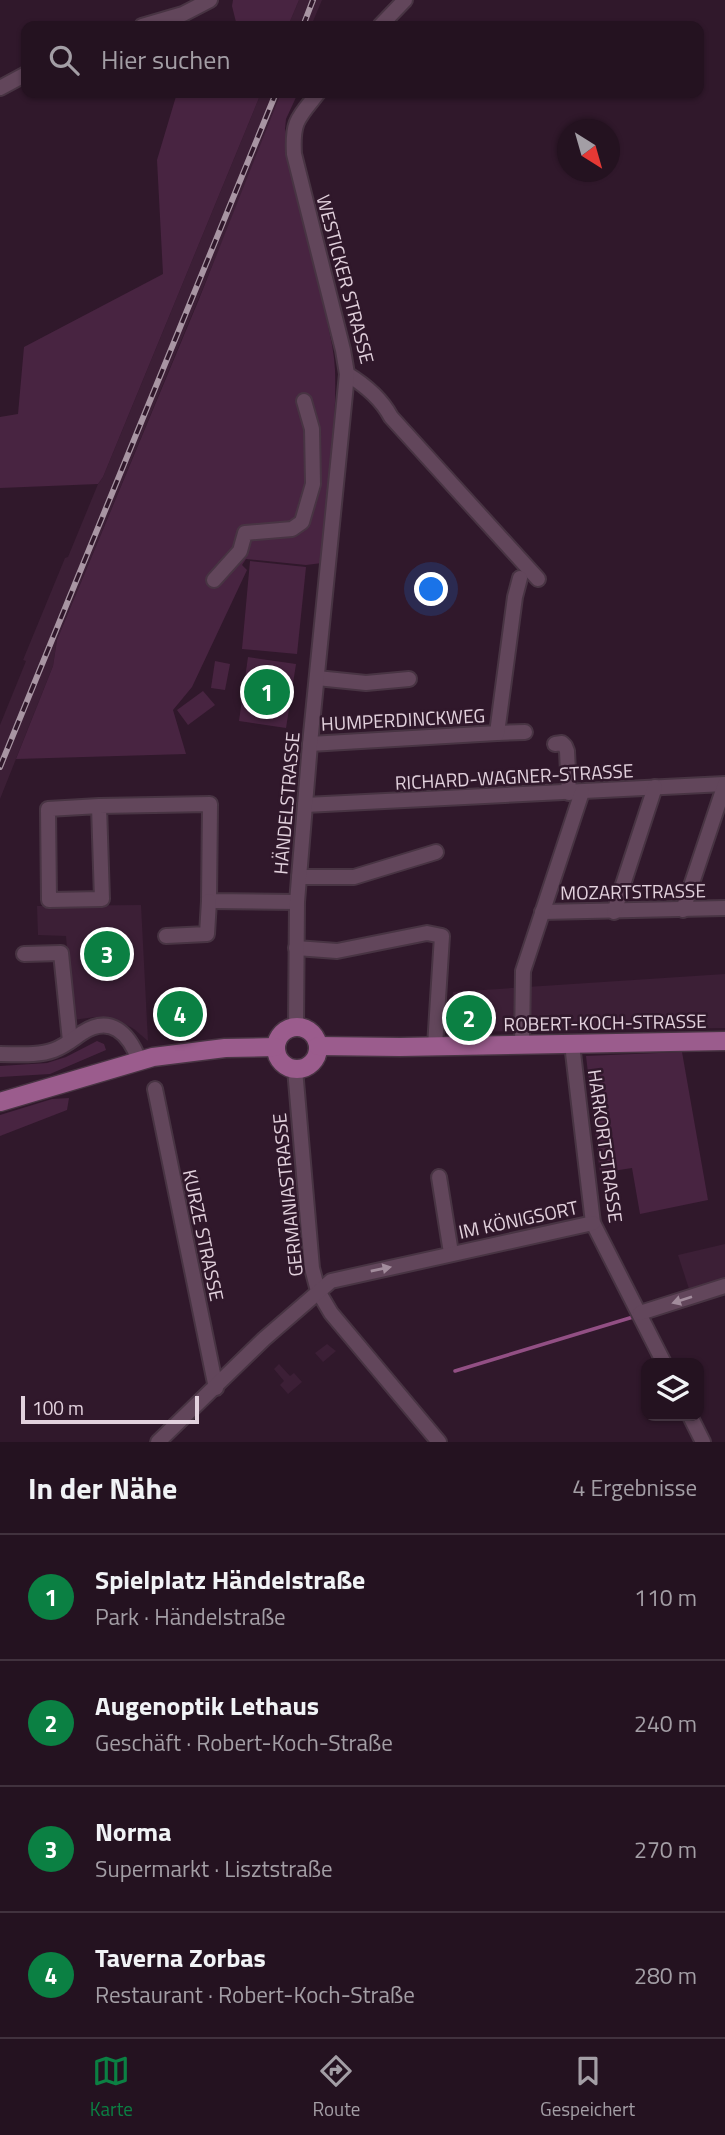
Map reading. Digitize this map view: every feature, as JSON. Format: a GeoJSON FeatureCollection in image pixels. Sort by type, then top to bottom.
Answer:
{"type":"FeatureCollection","features":[{"type":"Feature","properties":{"kind":"main road"},"geometry":{"type":"LineString","coordinates":[[296,1026],[308,1029],[317,1040],[318,1046],[314,1060],[302,1069],[283,1064],[275,1047],[284,1030],[296,1026]]}},
{"type":"Feature","properties":{"kind":"main road","name":"ROBERT-KOCH-STRASSE"},"geometry":{"type":"LineString","coordinates":[[318,1046],[725,1041]]}},
{"type":"Feature","properties":{"kind":"main road"},"geometry":{"type":"LineString","coordinates":[[0,1102],[171,1053],[275,1047]]}},
{"type":"Feature","properties":{"kind":"street"},"geometry":{"type":"LineString","coordinates":[[159,21],[183,14],[210,0]]}},
{"type":"Feature","properties":{"kind":"street"},"geometry":{"type":"LineString","coordinates":[[385,21],[405,0]]}},
{"type":"Feature","properties":{"kind":"street"},"geometry":{"type":"LineString","coordinates":[[0,88],[21,77]]}},
{"type":"Feature","properties":{"kind":"street","name":"WESTICKER STRASSE"},"geometry":{"type":"LineString","coordinates":[[314,98],[300,116],[293,132],[294,154],[347,374],[377,397],[391,417],[538,579]]}},
{"type":"Feature","properties":{"kind":"street","name":"HÄNDELSTRASSE"},"geometry":{"type":"LineString","coordinates":[[296,1026],[297,902],[347,374]]}},
{"type":"Feature","properties":{"kind":"street"},"geometry":{"type":"LineString","coordinates":[[215,580],[240,551],[245,533],[292,529],[302,522],[313,484],[312,429],[304,401]]}},
{"type":"Feature","properties":{"kind":"street","name":"HUMPERDINCKWEG"},"geometry":{"type":"LineString","coordinates":[[497,733],[515,597],[520,578]]}},
{"type":"Feature","properties":{"kind":"street"},"geometry":{"type":"LineString","coordinates":[[316,683],[366,683],[409,679]]}},
{"type":"Feature","properties":{"kind":"street"},"geometry":{"type":"LineString","coordinates":[[316,683],[356,691]]}},
{"type":"Feature","properties":{"kind":"street","name":"HUMPERDINCKWEG"},"geometry":{"type":"LineString","coordinates":[[310,744],[525,732]]}},
{"type":"Feature","properties":{"kind":"street"},"geometry":{"type":"LineString","coordinates":[[522,1045],[523,971],[576,792],[565,746],[562,743],[555,744]]}},
{"type":"Feature","properties":{"kind":"street"},"geometry":{"type":"LineString","coordinates":[[683,910],[725,784]]}},
{"type":"Feature","properties":{"kind":"street","name":"RICHARD-WAGNER-STRASSE"},"geometry":{"type":"LineString","coordinates":[[305,806],[725,784]]}},
{"type":"Feature","properties":{"kind":"street"},"geometry":{"type":"LineString","coordinates":[[614,912],[655,788]]}},
{"type":"Feature","properties":{"kind":"street"},"geometry":{"type":"LineString","coordinates":[[99,806],[103,899],[49,900],[48,809],[99,806],[210,804],[207,934],[166,936]]}},
{"type":"Feature","properties":{"kind":"street"},"geometry":{"type":"LineString","coordinates":[[299,877],[354,877],[436,852]]}},
{"type":"Feature","properties":{"kind":"street"},"geometry":{"type":"LineString","coordinates":[[209,901],[297,902]]}},
{"type":"Feature","properties":{"kind":"street","name":"MOZARTSTRASSE"},"geometry":{"type":"LineString","coordinates":[[542,912],[725,908]]}},
{"type":"Feature","properties":{"kind":"street"},"geometry":{"type":"LineString","coordinates":[[296,948],[337,951],[427,933],[442,936],[435,1046]]}},
{"type":"Feature","properties":{"kind":"street"},"geometry":{"type":"LineString","coordinates":[[23,954],[61,953],[70,1041]]}},
{"type":"Feature","properties":{"kind":"street"},"geometry":{"type":"LineString","coordinates":[[0,1054],[48,1052],[93,1027],[112,1027],[129,1037],[139,1060]]}},
{"type":"Feature","properties":{"kind":"street","name":"HARKORTSTRASSE"},"geometry":{"type":"LineString","coordinates":[[572,1044],[593,1223],[662,1358]]}},
{"type":"Feature","properties":{"kind":"street","name":"GERMANIASTRASSE"},"geometry":{"type":"LineString","coordinates":[[295,1069],[304,1193],[317,1291],[331,1313],[439,1442]]}},
{"type":"Feature","properties":{"kind":"street","name":"KURZE STRASSE"},"geometry":{"type":"LineString","coordinates":[[155,1089],[216,1388]]}},
{"type":"Feature","properties":{"kind":"street","name":"IM KÖNIGSORT"},"geometry":{"type":"LineString","coordinates":[[439,1177],[451,1254]]}},
{"type":"Feature","properties":{"kind":"street","name":"IM KÖNIGSORT"},"geometry":{"type":"LineString","coordinates":[[158,1442],[264,1339],[331,1281],[593,1223]]}},
{"type":"Feature","properties":{"kind":"street"},"geometry":{"type":"LineString","coordinates":[[640,1313],[725,1286]]}},
{"type":"Feature","properties":{"kind":"street"},"geometry":{"type":"LineString","coordinates":[[692,1421],[703,1442]]}},
{"type":"Feature","properties":{"kind":"shaded area"},"geometry":{"type":"Polygon","coordinates":[[[233,0],[299,0],[290,21],[236,21],[233,0]]]}},
{"type":"Feature","properties":{"kind":"shaded area"},"geometry":{"type":"Polygon","coordinates":[[[299,0],[322,0],[313,21],[290,21],[299,0]]]}},
{"type":"Feature","properties":{"kind":"shaded area"},"geometry":{"type":"Polygon","coordinates":[[[176,98],[259,98],[103,477],[98,484],[0,488],[0,417],[18,414],[24,347],[163,274],[157,160],[176,98]]]}},
{"type":"Feature","properties":{"kind":"shaded area"},"geometry":{"type":"Polygon","coordinates":[[[259,98],[282,98],[57,640],[53,666],[0,799],[0,725],[26,661],[23,660],[65,558],[68,557],[259,98]]]}},
{"type":"Feature","properties":{"kind":"shaded area"},"geometry":{"type":"Polygon","coordinates":[[[279,98],[296,98],[286,119],[285,129],[320,280],[334,359],[334,418],[322,563],[306,565],[246,559],[242,565],[247,570],[192,687],[173,710],[186,754],[16,759],[53,666],[57,640],[199,299],[279,98]]]}},
{"type":"Feature","properties":{"kind":"shaded area"},"geometry":{"type":"Polygon","coordinates":[[[250,561],[306,567],[297,654],[242,649],[250,561]]]}},
{"type":"Feature","properties":{"kind":"shaded area"},"geometry":{"type":"Polygon","coordinates":[[[248,657],[296,664],[286,728],[239,721],[248,657]]]}},
{"type":"Feature","properties":{"kind":"shaded area"},"geometry":{"type":"Polygon","coordinates":[[[215,661],[230,664],[225,690],[211,688],[215,661]]]}},
{"type":"Feature","properties":{"kind":"shaded area"},"geometry":{"type":"Polygon","coordinates":[[[203,691],[215,705],[188,725],[177,710],[203,691]]]}},
{"type":"Feature","properties":{"kind":"shaded area"},"geometry":{"type":"Polygon","coordinates":[[[141,905],[148,1041],[116,1019],[95,1017],[73,1020],[66,936],[38,935],[37,906],[141,905]]]}},
{"type":"Feature","properties":{"kind":"shaded area"},"geometry":{"type":"Polygon","coordinates":[[[725,974],[725,1028],[456,1032],[453,992],[725,974]]]}},
{"type":"Feature","properties":{"kind":"shaded area"},"geometry":{"type":"Polygon","coordinates":[[[97,1041],[104,1044],[106,1050],[50,1074],[0,1077],[0,1066],[47,1063],[66,1057],[97,1041]]]}},
{"type":"Feature","properties":{"kind":"shaded area"},"geometry":{"type":"Polygon","coordinates":[[[682,1052],[708,1200],[640,1214],[632,1168],[600,1173],[586,1056],[682,1052]]]}},
{"type":"Feature","properties":{"kind":"shaded area"},"geometry":{"type":"Polygon","coordinates":[[[69,1098],[67,1110],[0,1136],[0,1115],[52,1099],[69,1098]]]}},
{"type":"Feature","properties":{"kind":"shaded area"},"geometry":{"type":"Polygon","coordinates":[[[725,1244],[725,1281],[690,1292],[678,1255],[725,1244]]]}},
{"type":"Feature","properties":{"kind":"shaded area"},"geometry":{"type":"Polygon","coordinates":[[[327,1344],[336,1351],[323,1362],[315,1353],[327,1344]]]}},
{"type":"Feature","properties":{"kind":"shaded area"},"geometry":{"type":"Polygon","coordinates":[[[279,1364],[290,1376],[294,1373],[302,1382],[288,1394],[280,1385],[284,1381],[274,1369],[279,1364]]]}},
{"type":"Feature","properties":{"kind":"waterway"},"geometry":{"type":"LineString","coordinates":[[455,1371],[633,1317]]}},
{"type":"Feature","properties":{"kind":"railway"},"geometry":{"type":"LineString","coordinates":[[305,21],[313,0]]}},
{"type":"Feature","properties":{"kind":"railway"},"geometry":{"type":"LineString","coordinates":[[0,767],[274,98]]}},
{"type":"Feature","properties":{"kind":"place","name":"Spielplatz Händelstraße"},"geometry":{"type":"Point","coordinates":[267,692]}},
{"type":"Feature","properties":{"kind":"place","name":"Norma"},"geometry":{"type":"Point","coordinates":[107,954]}},
{"type":"Feature","properties":{"kind":"place","name":"Taverna Zorbas"},"geometry":{"type":"Point","coordinates":[180,1014]}},
{"type":"Feature","properties":{"kind":"place","name":"Augenoptik Lethaus"},"geometry":{"type":"Point","coordinates":[469,1018]}}]}
